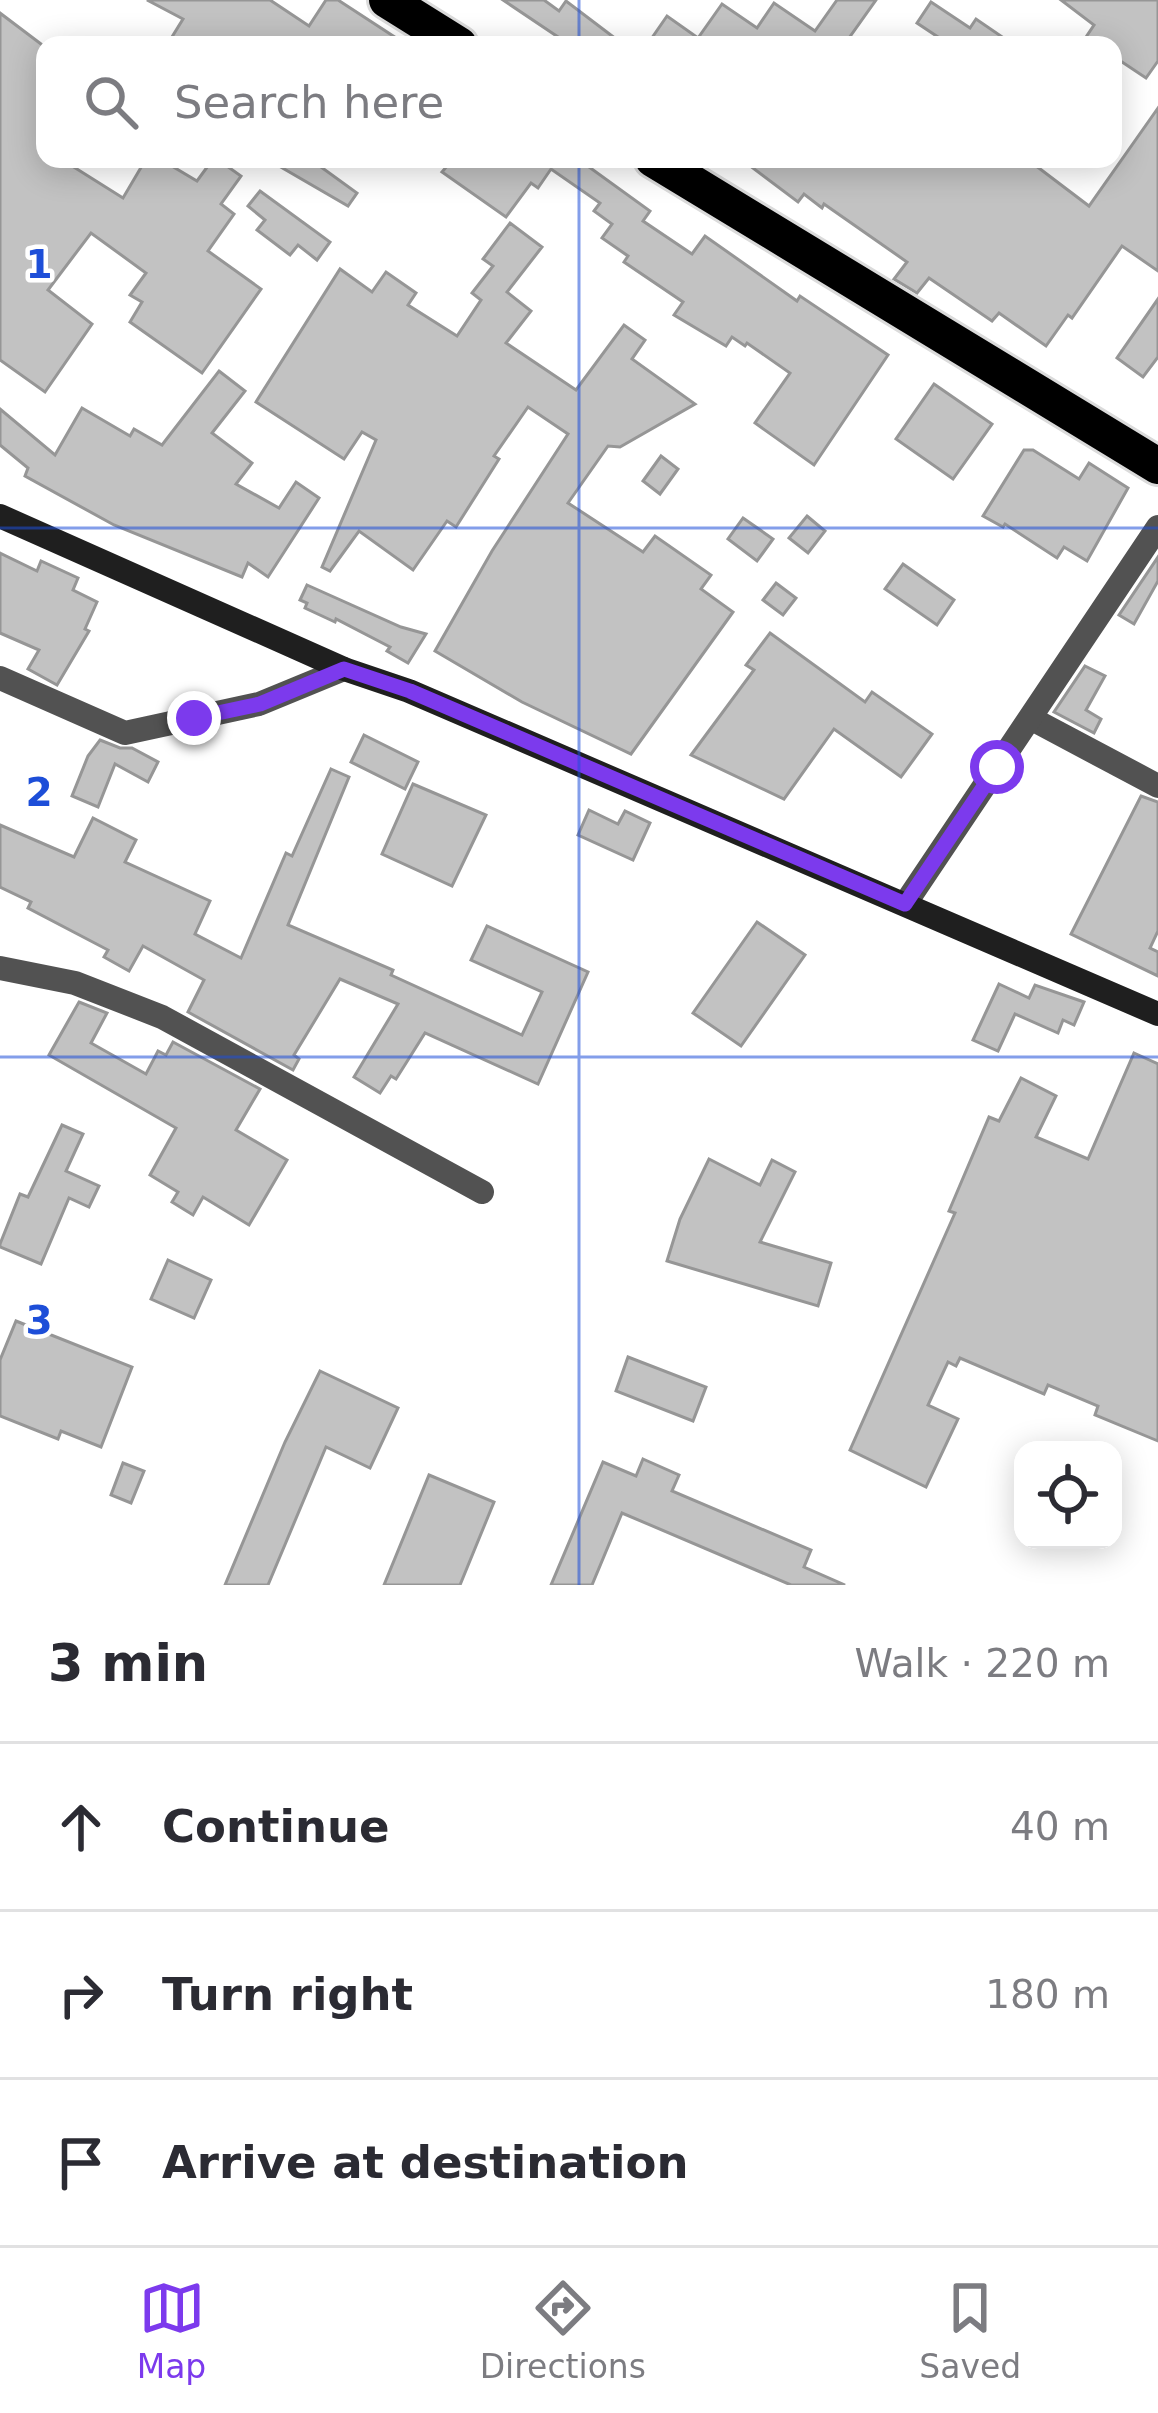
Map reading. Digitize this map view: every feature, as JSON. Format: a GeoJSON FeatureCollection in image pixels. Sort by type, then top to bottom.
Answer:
{"type":"FeatureCollection","features":[{"type":"Feature","properties":{"kind":"highway"},"geometry":{"type":"LineString","coordinates":[[387,0],[445,36]]}},
{"type":"Feature","properties":{"kind":"highway"},"geometry":{"type":"LineString","coordinates":[[668,168],[1158,466]]}},
{"type":"Feature","properties":{"kind":"street"},"geometry":{"type":"LineString","coordinates":[[0,516],[344,669],[410,691],[1158,1014]]}},
{"type":"Feature","properties":{"kind":"street"},"geometry":{"type":"LineString","coordinates":[[905,904],[1158,526]]}},
{"type":"Feature","properties":{"kind":"street"},"geometry":{"type":"LineString","coordinates":[[0,678],[125,733],[260,704],[344,669]]}},
{"type":"Feature","properties":{"kind":"street"},"geometry":{"type":"LineString","coordinates":[[1032,719],[1158,786]]}},
{"type":"Feature","properties":{"kind":"street"},"geometry":{"type":"LineString","coordinates":[[0,968],[75,983],[162,1017],[482,1192]]}},
{"type":"Feature","properties":{"kind":"building"},"geometry":{"type":"Polygon","coordinates":[[[147,0],[270,0],[309,26],[326,0],[338,0],[393,36],[173,36],[183,19],[147,0]]]}},
{"type":"Feature","properties":{"kind":"building"},"geometry":{"type":"Polygon","coordinates":[[[503,0],[544,0],[559,11],[566,1],[612,36],[557,36],[503,0]]]}},
{"type":"Feature","properties":{"kind":"building"},"geometry":{"type":"Polygon","coordinates":[[[837,0],[876,0],[850,36],[699,36],[722,4],[757,28],[774,3],[815,31],[837,0]]]}},
{"type":"Feature","properties":{"kind":"building"},"geometry":{"type":"Polygon","coordinates":[[[1061,0],[1158,0],[1158,61],[1146,78],[1122,62],[1122,36],[1087,36],[1094,25],[1061,0]]]}},
{"type":"Feature","properties":{"kind":"building"},"geometry":{"type":"Polygon","coordinates":[[[931,2],[970,28],[976,19],[1001,36],[936,36],[917,23],[931,2]]]}},
{"type":"Feature","properties":{"kind":"building"},"geometry":{"type":"Polygon","coordinates":[[[0,13],[36,40],[36,168],[75,168],[123,198],[141,168],[175,168],[197,181],[206,168],[230,168],[241,176],[221,204],[234,214],[208,251],[261,289],[202,373],[130,322],[142,302],[130,295],[146,273],[91,233],[48,290],[92,324],[45,392],[0,360],[0,13]]]}},
{"type":"Feature","properties":{"kind":"building"},"geometry":{"type":"Polygon","coordinates":[[[667,16],[695,36],[653,36],[667,16]]]}},
{"type":"Feature","properties":{"kind":"building"},"geometry":{"type":"Polygon","coordinates":[[[1158,108],[1158,271],[1122,246],[1072,318],[1068,315],[1046,346],[999,313],[992,321],[929,278],[917,293],[894,279],[907,262],[824,204],[822,208],[804,194],[798,202],[753,168],[1039,168],[1089,206],[1116,168],[1122,168],[1122,159],[1158,108]]]}},
{"type":"Feature","properties":{"kind":"building"},"geometry":{"type":"Polygon","coordinates":[[[283,168],[322,168],[357,193],[348,206],[283,168]]]}},
{"type":"Feature","properties":{"kind":"building"},"geometry":{"type":"Polygon","coordinates":[[[445,168],[590,168],[650,211],[643,221],[692,254],[705,236],[797,301],[800,296],[888,355],[814,465],[755,423],[790,373],[747,343],[732,337],[726,346],[674,315],[683,302],[624,262],[628,256],[602,238],[612,224],[594,211],[600,203],[551,169],[538,188],[531,183],[506,217],[442,172],[445,168]]]}},
{"type":"Feature","properties":{"kind":"building"},"geometry":{"type":"Polygon","coordinates":[[[260,191],[330,242],[317,260],[298,245],[290,255],[257,230],[265,220],[248,206],[260,191]]]}},
{"type":"Feature","properties":{"kind":"building"},"geometry":{"type":"Polygon","coordinates":[[[510,223],[542,247],[507,292],[531,311],[506,343],[576,390],[624,325],[645,340],[632,359],[695,404],[620,447],[608,446],[568,503],[643,552],[655,536],[711,575],[701,589],[733,612],[631,754],[522,702],[435,651],[492,551],[568,434],[528,407],[494,456],[499,459],[456,527],[447,521],[413,570],[359,531],[330,571],[322,567],[376,440],[362,432],[344,459],[256,402],[340,269],[372,292],[386,272],[416,293],[408,305],[457,336],[481,300],[472,293],[493,266],[483,259],[510,223]]]}},
{"type":"Feature","properties":{"kind":"building"},"geometry":{"type":"Polygon","coordinates":[[[1158,299],[1158,357],[1143,377],[1117,358],[1158,299]]]}},
{"type":"Feature","properties":{"kind":"building"},"geometry":{"type":"Polygon","coordinates":[[[219,371],[245,391],[212,433],[252,463],[236,484],[279,508],[296,482],[319,498],[268,577],[248,563],[242,577],[114,525],[25,476],[28,468],[0,445],[0,409],[55,455],[82,408],[130,436],[134,429],[162,445],[219,371]]]}},
{"type":"Feature","properties":{"kind":"building"},"geometry":{"type":"Polygon","coordinates":[[[934,384],[992,424],[953,479],[896,439],[934,384]]]}},
{"type":"Feature","properties":{"kind":"building"},"geometry":{"type":"Polygon","coordinates":[[[1024,450],[1033,450],[1079,479],[1089,463],[1128,488],[1087,561],[1064,547],[1057,558],[1005,524],[983,516],[1024,450]]]}},
{"type":"Feature","properties":{"kind":"building"},"geometry":{"type":"Polygon","coordinates":[[[661,456],[678,469],[660,494],[643,481],[661,456]]]}},
{"type":"Feature","properties":{"kind":"building"},"geometry":{"type":"Polygon","coordinates":[[[807,516],[825,531],[808,553],[789,538],[807,516]]]}},
{"type":"Feature","properties":{"kind":"building"},"geometry":{"type":"Polygon","coordinates":[[[743,518],[773,539],[757,561],[728,539],[743,518]]]}},
{"type":"Feature","properties":{"kind":"building"},"geometry":{"type":"Polygon","coordinates":[[[0,553],[37,571],[41,561],[78,578],[73,590],[97,602],[85,629],[89,631],[57,685],[28,669],[39,650],[0,633],[0,553]]]}},
{"type":"Feature","properties":{"kind":"building"},"geometry":{"type":"Polygon","coordinates":[[[1158,557],[1158,581],[1134,624],[1119,615],[1158,557]]]}},
{"type":"Feature","properties":{"kind":"building"},"geometry":{"type":"Polygon","coordinates":[[[903,564],[954,600],[937,625],[885,589],[903,564]]]}},
{"type":"Feature","properties":{"kind":"building"},"geometry":{"type":"Polygon","coordinates":[[[776,583],[796,598],[783,615],[763,600],[776,583]]]}},
{"type":"Feature","properties":{"kind":"building"},"geometry":{"type":"Polygon","coordinates":[[[307,585],[426,634],[408,663],[387,651],[390,647],[305,608],[307,603],[300,600],[307,585]]]}},
{"type":"Feature","properties":{"kind":"building"},"geometry":{"type":"Polygon","coordinates":[[[770,633],[865,702],[872,692],[932,734],[901,777],[834,729],[784,799],[691,755],[754,670],[746,665],[770,633]]]}},
{"type":"Feature","properties":{"kind":"building"},"geometry":{"type":"Polygon","coordinates":[[[1085,666],[1105,676],[1086,710],[1101,719],[1094,733],[1054,712],[1085,666]]]}},
{"type":"Feature","properties":{"kind":"building"},"geometry":{"type":"Polygon","coordinates":[[[364,735],[418,762],[405,789],[351,762],[364,735]]]}},
{"type":"Feature","properties":{"kind":"building"},"geometry":{"type":"Polygon","coordinates":[[[100,740],[132,748],[158,762],[148,782],[115,764],[98,807],[72,796],[100,740]]]}},
{"type":"Feature","properties":{"kind":"building"},"geometry":{"type":"Polygon","coordinates":[[[331,769],[349,777],[288,925],[393,970],[391,975],[522,1035],[542,992],[471,960],[487,926],[588,972],[538,1084],[425,1033],[396,1079],[391,1076],[380,1093],[354,1077],[398,1004],[340,979],[294,1055],[299,1059],[293,1070],[188,1012],[204,980],[143,946],[129,971],[104,957],[108,950],[28,908],[31,902],[0,887],[0,825],[74,857],[93,818],[136,840],[125,862],[210,901],[195,934],[241,958],[286,853],[292,856],[331,769]]]}},
{"type":"Feature","properties":{"kind":"building"},"geometry":{"type":"Polygon","coordinates":[[[413,784],[486,815],[452,886],[382,854],[413,784]]]}},
{"type":"Feature","properties":{"kind":"building"},"geometry":{"type":"Polygon","coordinates":[[[1141,796],[1158,802],[1158,931],[1150,948],[1158,952],[1158,976],[1071,934],[1141,796]]]}},
{"type":"Feature","properties":{"kind":"building"},"geometry":{"type":"Polygon","coordinates":[[[589,810],[618,824],[625,811],[650,823],[633,860],[578,835],[589,810]]]}},
{"type":"Feature","properties":{"kind":"building"},"geometry":{"type":"Polygon","coordinates":[[[757,922],[805,955],[741,1046],[693,1013],[757,922]]]}},
{"type":"Feature","properties":{"kind":"building"},"geometry":{"type":"Polygon","coordinates":[[[999,984],[1029,998],[1035,985],[1084,1002],[1074,1025],[1063,1020],[1058,1033],[1015,1014],[998,1051],[973,1040],[999,984]]]}},
{"type":"Feature","properties":{"kind":"building"},"geometry":{"type":"Polygon","coordinates":[[[79,1002],[107,1013],[91,1043],[146,1074],[158,1051],[166,1055],[173,1042],[260,1089],[236,1130],[287,1160],[249,1225],[203,1197],[193,1215],[172,1202],[178,1192],[150,1175],[176,1128],[49,1055],[79,1002]]]}},
{"type":"Feature","properties":{"kind":"building"},"geometry":{"type":"Polygon","coordinates":[[[1134,1053],[1158,1064],[1158,1441],[1095,1415],[1098,1406],[1048,1385],[1044,1394],[960,1358],[956,1366],[948,1362],[928,1405],[958,1419],[926,1487],[850,1450],[955,1213],[949,1211],[989,1117],[999,1121],[1021,1078],[1056,1096],[1036,1137],[1088,1159],[1134,1053]]]}},
{"type":"Feature","properties":{"kind":"building"},"geometry":{"type":"Polygon","coordinates":[[[62,1125],[83,1134],[66,1171],[99,1186],[89,1207],[69,1198],[41,1264],[0,1244],[20,1194],[28,1197],[62,1125]]]}},
{"type":"Feature","properties":{"kind":"building"},"geometry":{"type":"Polygon","coordinates":[[[709,1159],[760,1185],[772,1160],[795,1172],[760,1242],[831,1263],[818,1306],[667,1261],[680,1219],[709,1159]]]}},
{"type":"Feature","properties":{"kind":"building"},"geometry":{"type":"Polygon","coordinates":[[[168,1260],[211,1280],[194,1318],[151,1299],[168,1260]]]}},
{"type":"Feature","properties":{"kind":"building"},"geometry":{"type":"Polygon","coordinates":[[[16,1321],[132,1367],[101,1447],[61,1431],[58,1439],[0,1416],[0,1360],[16,1321]]]}},
{"type":"Feature","properties":{"kind":"building"},"geometry":{"type":"Polygon","coordinates":[[[628,1357],[706,1387],[693,1421],[616,1391],[628,1357]]]}},
{"type":"Feature","properties":{"kind":"building"},"geometry":{"type":"Polygon","coordinates":[[[320,1371],[398,1408],[370,1468],[326,1447],[268,1585],[225,1585],[285,1442],[320,1371]]]}},
{"type":"Feature","properties":{"kind":"building"},"geometry":{"type":"Polygon","coordinates":[[[643,1459],[679,1475],[672,1491],[811,1550],[804,1567],[845,1585],[791,1585],[622,1513],[592,1585],[551,1585],[603,1462],[636,1476],[643,1459]]]}},
{"type":"Feature","properties":{"kind":"building"},"geometry":{"type":"Polygon","coordinates":[[[123,1463],[144,1471],[131,1503],[111,1495],[123,1463]]]}},
{"type":"Feature","properties":{"kind":"building"},"geometry":{"type":"Polygon","coordinates":[[[429,1475],[494,1502],[460,1585],[384,1585],[429,1475]]]}},
{"type":"Feature","properties":{"kind":"route"},"geometry":{"type":"LineString","coordinates":[[194,718],[260,704],[344,669],[410,691],[905,904],[997,767]]}}]}
